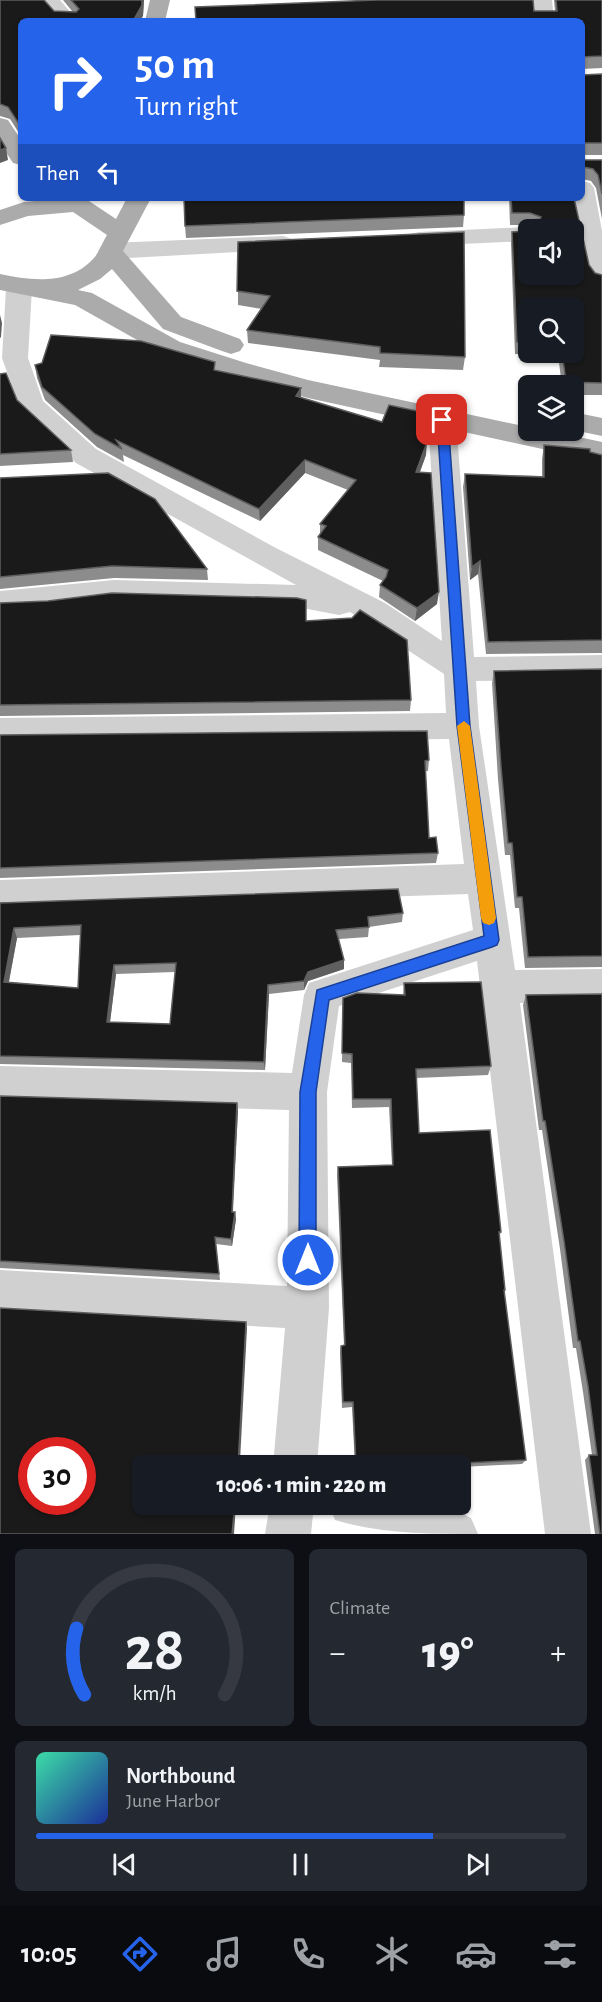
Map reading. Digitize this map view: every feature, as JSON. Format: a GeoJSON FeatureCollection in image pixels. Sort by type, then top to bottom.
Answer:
{"type":"FeatureCollection","features":[{"type":"Feature","properties":{"kind":"main road"},"geometry":{"type":"LineString","coordinates":[[156,18],[160,0]]}},
{"type":"Feature","properties":{"kind":"main road"},"geometry":{"type":"LineString","coordinates":[[0,124],[18,153]]}},
{"type":"Feature","properties":{"kind":"main road"},"geometry":{"type":"LineString","coordinates":[[0,218],[44,202],[86,201],[161,313],[172,323],[293,366],[386,387],[518,411]]}},
{"type":"Feature","properties":{"kind":"main road"},"geometry":{"type":"LineString","coordinates":[[20,286],[65,285],[86,277],[102,265],[137,201]]}},
{"type":"Feature","properties":{"kind":"main road"},"geometry":{"type":"LineString","coordinates":[[20,286],[83,298],[171,348],[308,389],[442,420],[602,452]]}},
{"type":"Feature","properties":{"kind":"main road"},"geometry":{"type":"LineString","coordinates":[[584,423],[602,427]]}},
{"type":"Feature","properties":{"kind":"street"},"geometry":{"type":"LineString","coordinates":[[49,0],[65,18]]}},
{"type":"Feature","properties":{"kind":"street"},"geometry":{"type":"LineString","coordinates":[[542,0],[544,18]]}},
{"type":"Feature","properties":{"kind":"street"},"geometry":{"type":"LineString","coordinates":[[584,201],[588,232],[602,277]]}},
{"type":"Feature","properties":{"kind":"street"},"geometry":{"type":"LineString","coordinates":[[397,240],[518,234]]}},
{"type":"Feature","properties":{"kind":"street"},"geometry":{"type":"LineString","coordinates":[[115,242],[301,243]]}},
{"type":"Feature","properties":{"kind":"street"},"geometry":{"type":"LineString","coordinates":[[20,286],[8,358],[32,405],[86,456],[264,555],[375,611],[460,669],[602,667]]}},
{"type":"Feature","properties":{"kind":"street"},"geometry":{"type":"LineString","coordinates":[[442,420],[464,726],[482,878],[500,987],[568,1534]]}},
{"type":"Feature","properties":{"kind":"street"},"geometry":{"type":"LineString","coordinates":[[68,475],[113,472]]}},
{"type":"Feature","properties":{"kind":"street"},"geometry":{"type":"LineString","coordinates":[[0,602],[50,599],[114,591],[297,596],[375,611]]}},
{"type":"Feature","properties":{"kind":"street"},"geometry":{"type":"LineString","coordinates":[[0,731],[464,726]]}},
{"type":"Feature","properties":{"kind":"street"},"geometry":{"type":"LineString","coordinates":[[0,895],[482,878]]}},
{"type":"Feature","properties":{"kind":"street"},"geometry":{"type":"LineString","coordinates":[[296,1455],[308,1308],[308,1092],[322,995],[492,940]]}},
{"type":"Feature","properties":{"kind":"street"},"geometry":{"type":"LineString","coordinates":[[500,987],[602,986]]}},
{"type":"Feature","properties":{"kind":"street"},"geometry":{"type":"LineString","coordinates":[[0,1084],[308,1092]]}},
{"type":"Feature","properties":{"kind":"street"},"geometry":{"type":"LineString","coordinates":[[0,1291],[308,1308]]}},
{"type":"Feature","properties":{"kind":"street"},"geometry":{"type":"LineString","coordinates":[[288,1534],[291,1515]]}},
{"type":"Feature","properties":{"kind":"street"},"geometry":{"type":"LineString","coordinates":[[416,1515],[455,1534]]}},
{"type":"Feature","properties":{"kind":"building"},"geometry":{"type":"Polygon","coordinates":[[[0,0],[44,0],[54,11],[76,12],[79,9],[71,0],[142,0],[142,5],[135,18],[18,18],[18,122],[8,107],[0,104],[0,0]]]}},
{"type":"Feature","properties":{"kind":"building"},"geometry":{"type":"Polygon","coordinates":[[[377,0],[533,0],[534,11],[557,11],[556,0],[602,0],[602,56],[585,57],[585,18],[196,18],[195,7],[377,0]]]}},
{"type":"Feature","properties":{"kind":"building"},"geometry":{"type":"Polygon","coordinates":[[[602,74],[602,143],[585,143],[585,75],[602,74]]]}},
{"type":"Feature","properties":{"kind":"building"},"geometry":{"type":"Polygon","coordinates":[[[0,138],[6,148],[0,150],[0,138]]]}},
{"type":"Feature","properties":{"kind":"building"},"geometry":{"type":"Polygon","coordinates":[[[585,160],[602,160],[602,194],[598,175],[593,169],[585,167],[585,160]]]}},
{"type":"Feature","properties":{"kind":"building"},"geometry":{"type":"Polygon","coordinates":[[[184,201],[464,201],[464,215],[185,226],[184,201]]]}},
{"type":"Feature","properties":{"kind":"building"},"geometry":{"type":"Polygon","coordinates":[[[511,201],[575,201],[579,219],[540,219],[541,217],[530,213],[512,213],[511,201]]]}},
{"type":"Feature","properties":{"kind":"building"},"geometry":{"type":"Polygon","coordinates":[[[464,232],[465,357],[380,353],[380,347],[247,330],[270,296],[237,291],[238,242],[464,232]]]}},
{"type":"Feature","properties":{"kind":"building"},"geometry":{"type":"Polygon","coordinates":[[[512,232],[518,232],[518,285],[584,285],[584,243],[589,265],[595,273],[602,275],[602,383],[584,382],[584,375],[565,375],[563,363],[584,363],[584,297],[518,297],[517,342],[512,232]]]}},
{"type":"Feature","properties":{"kind":"building"},"geometry":{"type":"Polygon","coordinates":[[[51,335],[141,341],[215,362],[214,370],[301,388],[296,396],[382,422],[389,405],[422,412],[417,425],[427,427],[422,440],[427,442],[416,472],[431,473],[439,592],[417,608],[380,585],[388,570],[318,537],[326,526],[320,524],[356,480],[305,460],[259,509],[116,440],[122,449],[95,434],[42,387],[35,365],[42,363],[51,335]]]}},
{"type":"Feature","properties":{"kind":"building"},"geometry":{"type":"Polygon","coordinates":[[[6,373],[17,400],[71,450],[0,454],[0,374],[6,373]]]}},
{"type":"Feature","properties":{"kind":"building"},"geometry":{"type":"Polygon","coordinates":[[[544,445],[590,449],[590,452],[602,455],[602,640],[488,642],[480,561],[472,567],[465,474],[544,477],[544,445]]]}},
{"type":"Feature","properties":{"kind":"building"},"geometry":{"type":"Polygon","coordinates":[[[108,473],[155,499],[207,569],[112,566],[0,577],[0,478],[108,473]]]}},
{"type":"Feature","properties":{"kind":"building"},"geometry":{"type":"Polygon","coordinates":[[[112,593],[297,598],[306,600],[306,621],[352,618],[360,610],[407,640],[411,700],[0,705],[0,603],[48,601],[112,593]]]}},
{"type":"Feature","properties":{"kind":"building"},"geometry":{"type":"Polygon","coordinates":[[[602,669],[602,956],[528,957],[522,897],[517,897],[512,843],[508,843],[494,671],[602,669]]]}},
{"type":"Feature","properties":{"kind":"building"},"geometry":{"type":"Polygon","coordinates":[[[427,731],[429,760],[425,761],[429,838],[436,837],[438,853],[0,868],[0,735],[427,731]]]}},
{"type":"Feature","properties":{"kind":"building"},"geometry":{"type":"Polygon","coordinates":[[[398,889],[403,913],[368,917],[369,927],[336,930],[344,960],[308,972],[304,981],[268,985],[264,1062],[0,1056],[0,903],[398,889]],[[81,925],[14,928],[4,982],[78,988],[81,925]],[[176,963],[114,965],[107,1022],[170,1024],[176,963]]]}},
{"type":"Feature","properties":{"kind":"building"},"geometry":{"type":"Polygon","coordinates":[[[481,982],[491,1066],[416,1069],[419,1133],[490,1130],[501,1232],[499,1232],[504,1290],[526,1460],[471,1463],[471,1455],[355,1455],[353,1402],[343,1402],[341,1346],[345,1345],[338,1167],[393,1165],[391,1099],[353,1099],[352,1054],[342,1053],[343,998],[357,993],[405,995],[404,983],[481,982]]]}},
{"type":"Feature","properties":{"kind":"building"},"geometry":{"type":"Polygon","coordinates":[[[602,994],[602,1534],[600,1534],[589,1455],[597,1455],[588,1386],[580,1341],[578,1341],[545,1121],[543,1121],[526,995],[602,994]]]}},
{"type":"Feature","properties":{"kind":"building"},"geometry":{"type":"Polygon","coordinates":[[[0,1096],[237,1103],[232,1212],[235,1212],[231,1239],[215,1237],[219,1274],[0,1261],[0,1096]]]}},
{"type":"Feature","properties":{"kind":"building"},"geometry":{"type":"Polygon","coordinates":[[[0,1308],[246,1322],[239,1455],[132,1455],[132,1515],[234,1515],[232,1534],[0,1534],[0,1308]]]}},
{"type":"Feature","properties":{"kind":"slow traffic"},"geometry":{"type":"LineString","coordinates":[[464,726],[489,918]]}},
{"type":"Feature","properties":{"kind":"route"},"geometry":{"type":"LineString","coordinates":[[308,1260],[308,1092],[322,995],[492,940],[482,878],[464,726],[442,420]]}}]}
